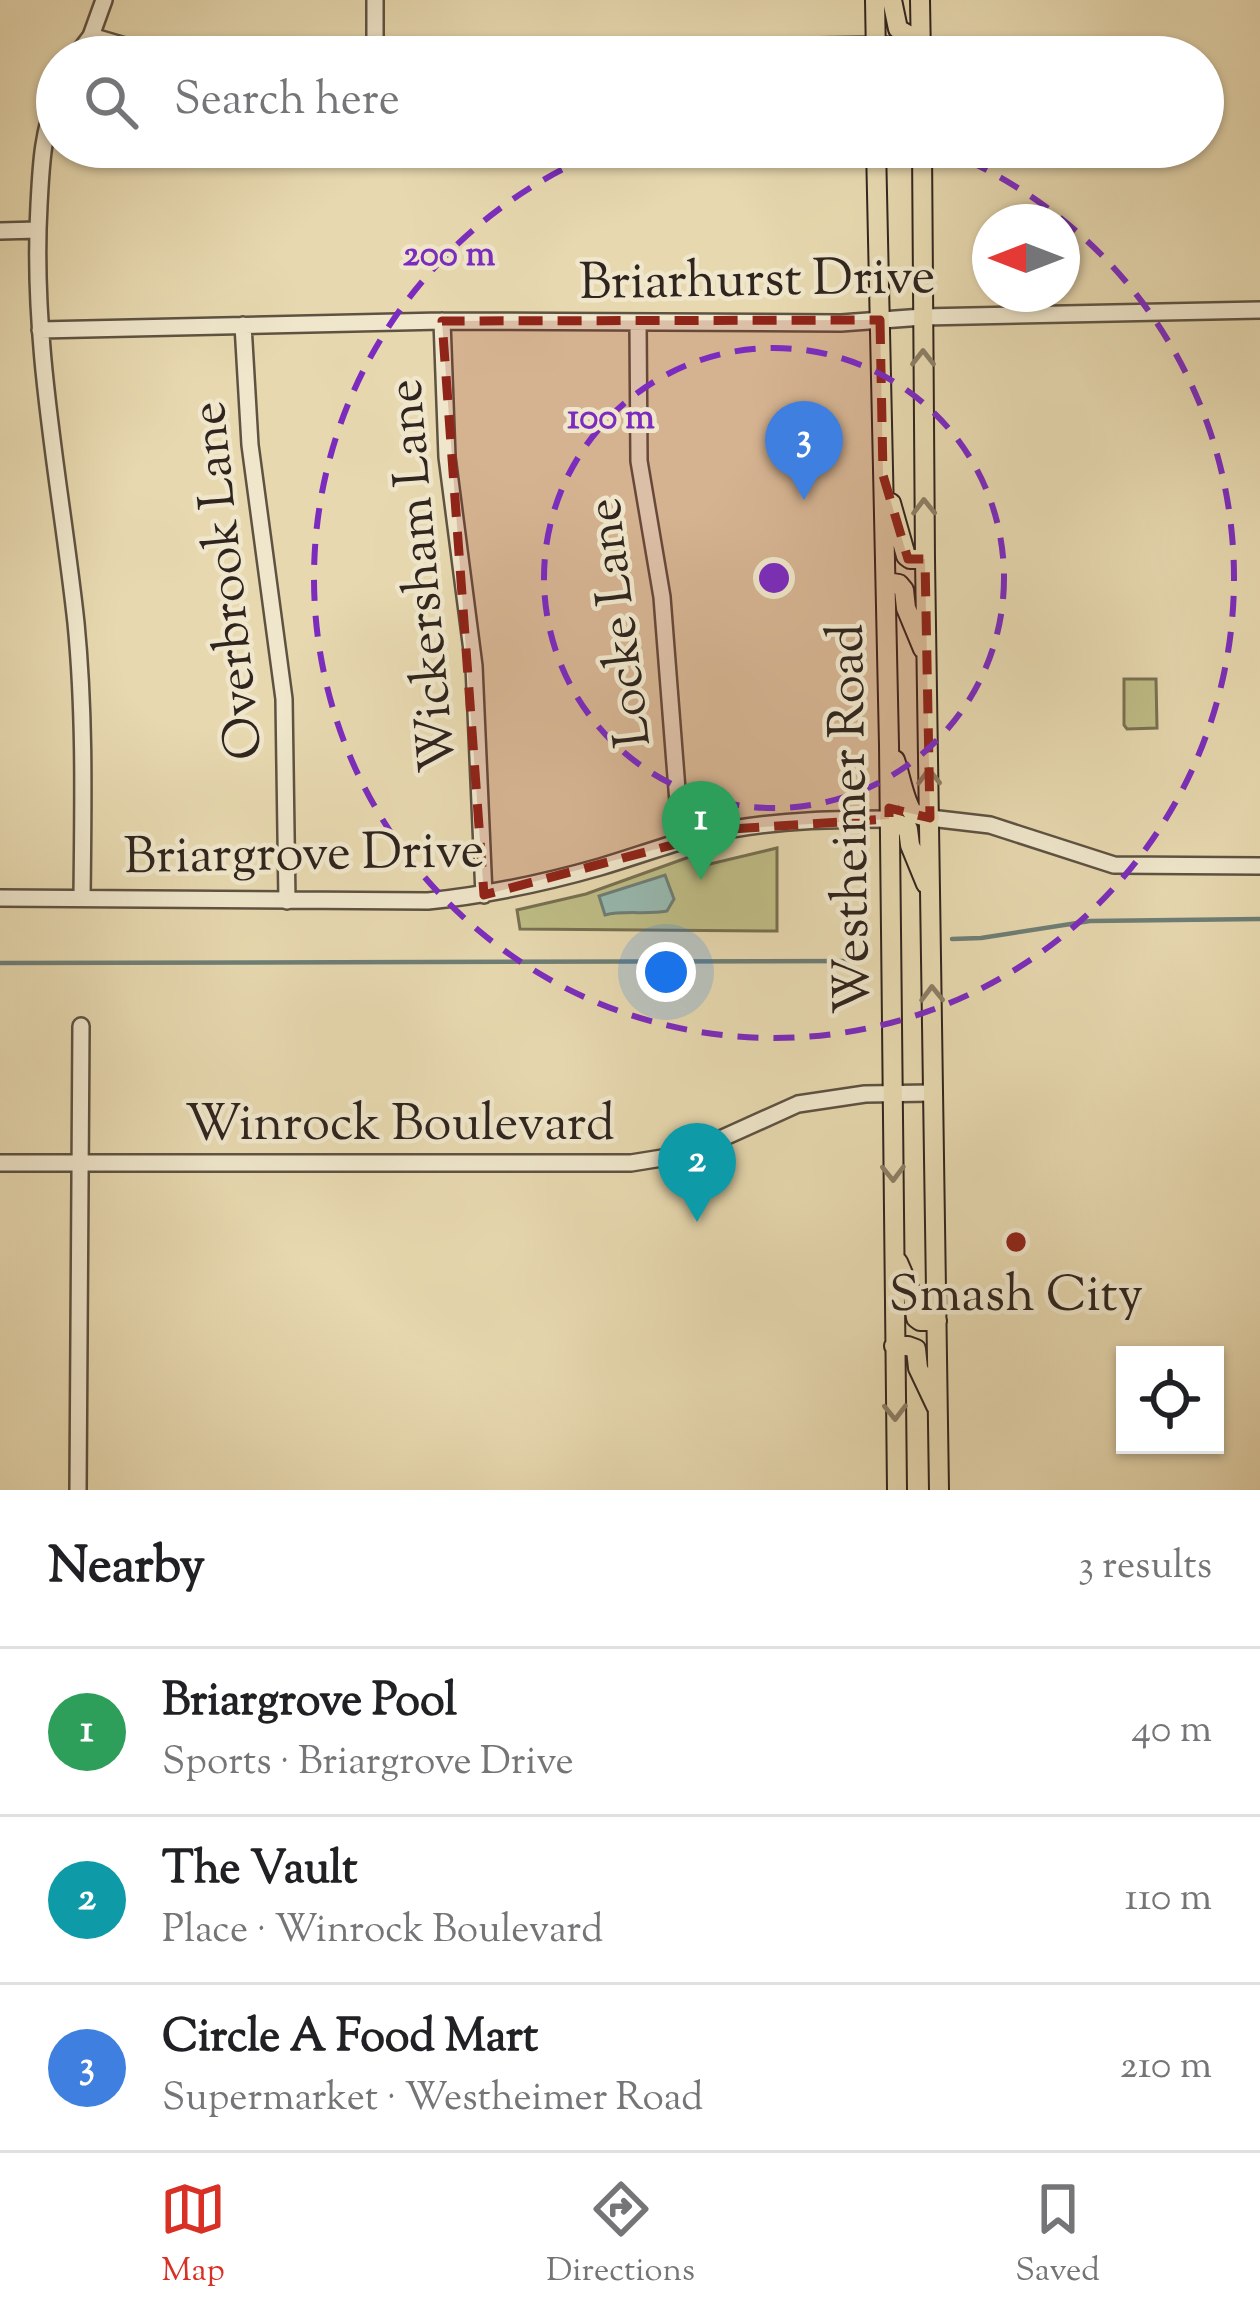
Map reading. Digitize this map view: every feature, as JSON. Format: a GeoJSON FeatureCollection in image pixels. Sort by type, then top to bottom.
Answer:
{"type":"FeatureCollection","features":[{"type":"Feature","properties":{"kind":"main road"},"geometry":{"type":"LineString","coordinates":[[875,0],[875,36]]}},
{"type":"Feature","properties":{"kind":"main road"},"geometry":{"type":"LineString","coordinates":[[892,0],[898,28],[906,36]]}},
{"type":"Feature","properties":{"kind":"main road"},"geometry":{"type":"LineString","coordinates":[[920,0],[921,36]]}},
{"type":"Feature","properties":{"kind":"main road","name":"Westheimer Road"},"geometry":{"type":"LineString","coordinates":[[876,168],[897,1490]]}},
{"type":"Feature","properties":{"kind":"main road","name":"Westheimer Road"},"geometry":{"type":"LineString","coordinates":[[922,168],[939,1490]]}},
{"type":"Feature","properties":{"kind":"main road"},"geometry":{"type":"LineString","coordinates":[[883,475],[902,550],[910,559],[925,559]]}},
{"type":"Feature","properties":{"kind":"main road"},"geometry":{"type":"LineString","coordinates":[[886,582],[904,590],[906,608],[927,659]]}},
{"type":"Feature","properties":{"kind":"main road"},"geometry":{"type":"LineString","coordinates":[[889,745],[909,808],[913,814],[930,818]]}},
{"type":"Feature","properties":{"kind":"main road"},"geometry":{"type":"LineString","coordinates":[[889,820],[908,829],[930,894]]}},
{"type":"Feature","properties":{"kind":"main road"},"geometry":{"type":"LineString","coordinates":[[894,1252],[913,1297],[916,1318],[938,1321]]}},
{"type":"Feature","properties":{"kind":"main road"},"geometry":{"type":"LineString","coordinates":[[894,1346],[916,1349],[918,1368],[938,1410]]}},
{"type":"Feature","properties":{"kind":"street"},"geometry":{"type":"LineString","coordinates":[[91,36],[104,0]]}},
{"type":"Feature","properties":{"kind":"street"},"geometry":{"type":"LineString","coordinates":[[375,0],[375,36]]}},
{"type":"Feature","properties":{"kind":"street"},"geometry":{"type":"LineString","coordinates":[[41,168],[40,330],[81,697],[82,897]]}},
{"type":"Feature","properties":{"kind":"street"},"geometry":{"type":"LineString","coordinates":[[0,231],[38,230]]}},
{"type":"Feature","properties":{"kind":"street","name":"Briarhurst Drive"},"geometry":{"type":"LineString","coordinates":[[40,330],[442,321],[756,325],[922,316],[1260,310]]}},
{"type":"Feature","properties":{"kind":"street","name":"Wickersham Lane"},"geometry":{"type":"LineString","coordinates":[[442,321],[447,457],[474,666],[484,895]]}},
{"type":"Feature","properties":{"kind":"street","name":"Locke Lane"},"geometry":{"type":"LineString","coordinates":[[638,322],[639,461],[662,597],[681,841]]}},
{"type":"Feature","properties":{"kind":"street","name":"Overbrook Lane"},"geometry":{"type":"LineString","coordinates":[[243,326],[250,445],[284,699],[287,901]]}},
{"type":"Feature","properties":{"kind":"street"},"geometry":{"type":"LineString","coordinates":[[930,818],[1008,830],[1114,865],[1260,866]]}},
{"type":"Feature","properties":{"kind":"street","name":"Briargrove Drive"},"geometry":{"type":"LineString","coordinates":[[0,898],[428,901],[484,895],[732,829],[796,821],[889,820]]}},
{"type":"Feature","properties":{"kind":"street"},"geometry":{"type":"LineString","coordinates":[[78,1490],[81,1026]]}},
{"type":"Feature","properties":{"kind":"street","name":"Winrock Boulevard"},"geometry":{"type":"LineString","coordinates":[[0,1163],[632,1163],[687,1154],[798,1104],[847,1095],[932,1093]]}},
{"type":"Feature","properties":{"kind":"highlighted area"},"geometry":{"type":"Polygon","coordinates":[[[880,320],[883,475],[908,559],[925,559],[930,818],[889,808],[889,819],[732,829],[484,895],[442,321],[880,320]]]}},
{"type":"Feature","properties":{"kind":"shaded area"},"geometry":{"type":"Polygon","coordinates":[[[1124,679],[1156,679],[1157,728],[1127,729],[1124,725],[1124,679]]]}},
{"type":"Feature","properties":{"kind":"shaded area"},"geometry":{"type":"Polygon","coordinates":[[[777,848],[777,931],[520,929],[517,910],[586,894],[692,856],[706,865],[777,848]]]}},
{"type":"Feature","properties":{"kind":"water"},"geometry":{"type":"Polygon","coordinates":[[[665,875],[674,899],[667,911],[605,915],[599,896],[665,875]]]}},
{"type":"Feature","properties":{"kind":"waterway"},"geometry":{"type":"LineString","coordinates":[[952,939],[1090,921],[1260,919]]}},
{"type":"Feature","properties":{"kind":"waterway"},"geometry":{"type":"LineString","coordinates":[[0,963],[859,961]]}},
{"type":"Feature","properties":{"kind":"place","name":"Circle A Food Mart"},"geometry":{"type":"Point","coordinates":[804,500]}},
{"type":"Feature","properties":{"kind":"place","name":"Briargrove Pool"},"geometry":{"type":"Point","coordinates":[701,880]}},
{"type":"Feature","properties":{"kind":"place","name":"The Vault"},"geometry":{"type":"Point","coordinates":[697,1222]}},
{"type":"Feature","properties":{"kind":"place","name":"Smash City"},"geometry":{"type":"Point","coordinates":[1016,1242]}}]}
